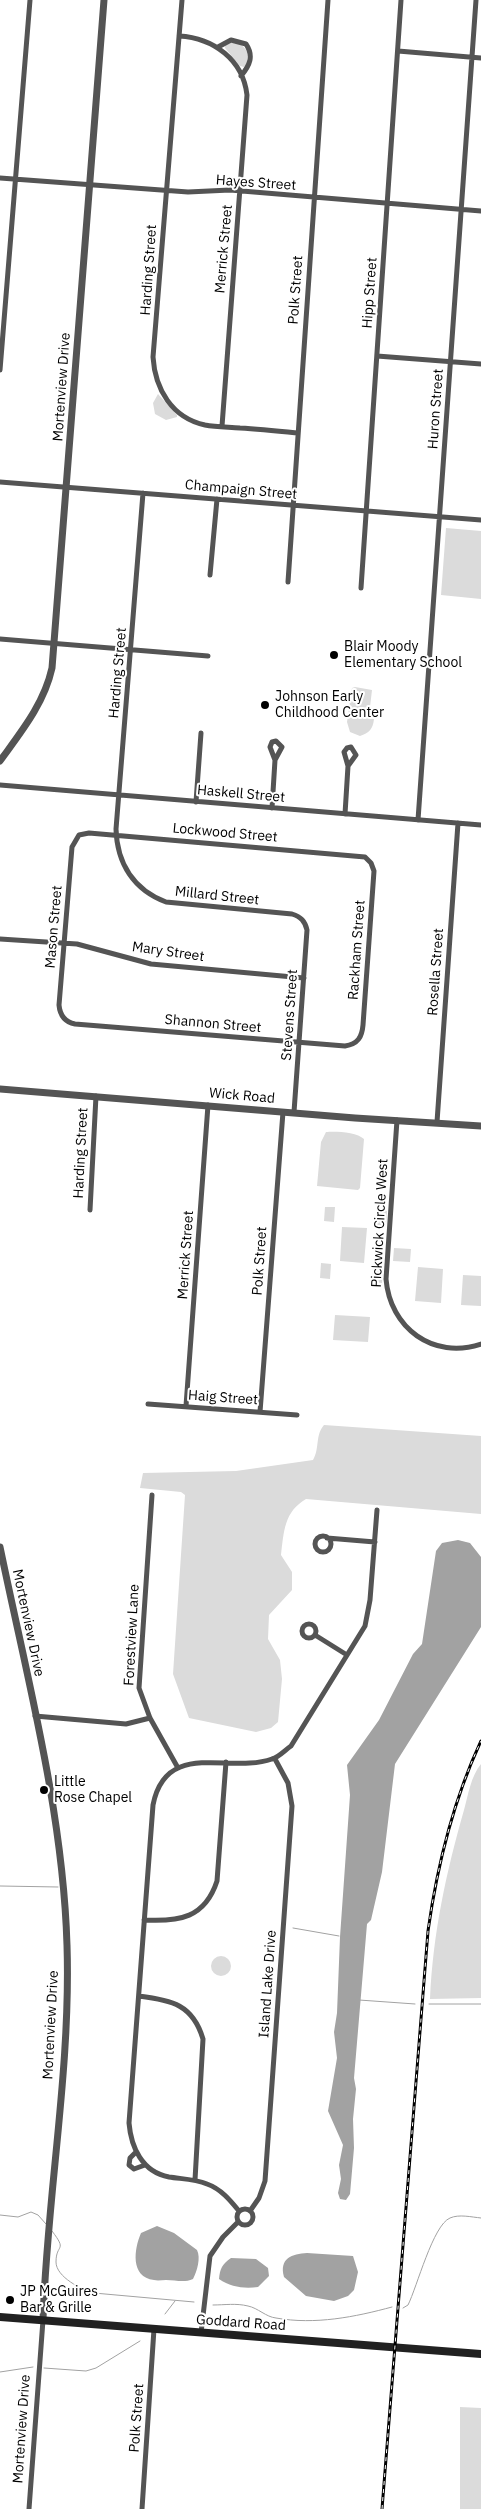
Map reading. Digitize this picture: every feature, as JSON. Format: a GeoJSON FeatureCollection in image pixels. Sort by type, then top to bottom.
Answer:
{"type":"FeatureCollection","features":[{"type":"Feature","properties":{"kind":"main road","name":"Goddard Road"},"geometry":{"type":"LineString","coordinates":[[0,2317],[481,2354]]}},
{"type":"Feature","properties":{"kind":"street"},"geometry":{"type":"LineString","coordinates":[[0,370],[30,0]]}},
{"type":"Feature","properties":{"kind":"street","name":"Mortenview Drive"},"geometry":{"type":"LineString","coordinates":[[0,761],[34,714],[44,696],[49,681],[55,644],[104,0]]}},
{"type":"Feature","properties":{"kind":"street","name":"Harding Street"},"geometry":{"type":"LineString","coordinates":[[182,0],[153,357],[156,378],[165,397],[179,413],[197,423],[297,433]]}},
{"type":"Feature","properties":{"kind":"street","name":"Polk Street"},"geometry":{"type":"LineString","coordinates":[[288,582],[328,0]]}},
{"type":"Feature","properties":{"kind":"street","name":"Hipp Street"},"geometry":{"type":"LineString","coordinates":[[361,588],[401,0]]}},
{"type":"Feature","properties":{"kind":"street","name":"Huron Street"},"geometry":{"type":"LineString","coordinates":[[418,820],[476,0]]}},
{"type":"Feature","properties":{"kind":"street","name":"Merrick Street"},"geometry":{"type":"LineString","coordinates":[[179,36],[203,40],[218,47],[231,59],[247,90],[248,105],[222,426]]}},
{"type":"Feature","properties":{"kind":"street"},"geometry":{"type":"LineString","coordinates":[[218,47],[231,40],[246,44],[250,51],[251,59],[248,68],[241,76]]}},
{"type":"Feature","properties":{"kind":"street"},"geometry":{"type":"LineString","coordinates":[[398,51],[481,58]]}},
{"type":"Feature","properties":{"kind":"street","name":"Hayes Street"},"geometry":{"type":"LineString","coordinates":[[0,178],[166,191],[241,191],[481,211]]}},
{"type":"Feature","properties":{"kind":"street"},"geometry":{"type":"LineString","coordinates":[[377,356],[481,364]]}},
{"type":"Feature","properties":{"kind":"street","name":"Champaign Street"},"geometry":{"type":"LineString","coordinates":[[0,482],[481,520]]}},
{"type":"Feature","properties":{"kind":"street","name":"Harding Street"},"geometry":{"type":"LineString","coordinates":[[119,796],[143,492]]}},
{"type":"Feature","properties":{"kind":"street"},"geometry":{"type":"LineString","coordinates":[[210,575],[217,499]]}},
{"type":"Feature","properties":{"kind":"street"},"geometry":{"type":"LineString","coordinates":[[0,639],[208,656]]}},
{"type":"Feature","properties":{"kind":"street"},"geometry":{"type":"LineString","coordinates":[[196,802],[201,733]]}},
{"type":"Feature","properties":{"kind":"street"},"geometry":{"type":"LineString","coordinates":[[272,808],[275,760]]}},
{"type":"Feature","properties":{"kind":"street"},"geometry":{"type":"LineString","coordinates":[[345,814],[348,766]]}},
{"type":"Feature","properties":{"kind":"street","name":"Haskell Street"},"geometry":{"type":"LineString","coordinates":[[0,785],[481,825]]}},
{"type":"Feature","properties":{"kind":"street","name":"Millard Street"},"geometry":{"type":"LineString","coordinates":[[119,796],[116,835],[119,854],[128,873],[142,889],[158,899],[175,904],[292,914],[302,920]]}},
{"type":"Feature","properties":{"kind":"street","name":"Rosella Street"},"geometry":{"type":"LineString","coordinates":[[437,1122],[458,823]]}},
{"type":"Feature","properties":{"kind":"street","name":"Lockwood Street"},"geometry":{"type":"LineString","coordinates":[[77,837],[89,833],[116,835],[360,855],[370,861]]}},
{"type":"Feature","properties":{"kind":"street","name":"Mason Street"},"geometry":{"type":"LineString","coordinates":[[65,1020],[60,1013],[59,1005],[72,847],[77,837]]}},
{"type":"Feature","properties":{"kind":"street","name":"Rackham Street"},"geometry":{"type":"LineString","coordinates":[[358,1040],[362,1033],[363,1025],[374,871],[370,861]]}},
{"type":"Feature","properties":{"kind":"street","name":"Stevens Street"},"geometry":{"type":"LineString","coordinates":[[294,1112],[307,930],[302,920]]}},
{"type":"Feature","properties":{"kind":"street","name":"Mary Street"},"geometry":{"type":"LineString","coordinates":[[0,939],[89,946],[151,964],[304,978]]}},
{"type":"Feature","properties":{"kind":"street","name":"Shannon Street"},"geometry":{"type":"LineString","coordinates":[[65,1020],[75,1024],[345,1046],[358,1040]]}},
{"type":"Feature","properties":{"kind":"street","name":"Wick Road"},"geometry":{"type":"LineString","coordinates":[[0,1089],[294,1112],[370,1120],[437,1122],[481,1126]]}},
{"type":"Feature","properties":{"kind":"street","name":"Harding Street"},"geometry":{"type":"LineString","coordinates":[[90,1210],[96,1096]]}},
{"type":"Feature","properties":{"kind":"street","name":"Merrick Street"},"geometry":{"type":"LineString","coordinates":[[186,1406],[208,1105]]}},
{"type":"Feature","properties":{"kind":"street","name":"Polk Street"},"geometry":{"type":"LineString","coordinates":[[260,1412],[283,1112]]}},
{"type":"Feature","properties":{"kind":"street","name":"Pickwick Circle West"},"geometry":{"type":"LineString","coordinates":[[397,1120],[386,1279],[388,1296],[400,1321],[411,1332],[431,1343],[455,1348],[481,1344]]}},
{"type":"Feature","properties":{"kind":"street","name":"Haig Street"},"geometry":{"type":"LineString","coordinates":[[148,1404],[297,1415]]}},
{"type":"Feature","properties":{"kind":"street","name":"Forestview Lane"},"geometry":{"type":"LineString","coordinates":[[152,1495],[138,1677],[142,1701],[178,1768]]}},
{"type":"Feature","properties":{"kind":"street"},"geometry":{"type":"LineString","coordinates":[[239,2211],[219,2190],[195,2180],[166,2177],[144,2165],[130,2137],[129,2123],[154,1801],[162,1784],[178,1768],[195,1762],[254,1764],[275,1759],[291,1746],[365,1626],[369,1613],[377,1510]]}},
{"type":"Feature","properties":{"kind":"street"},"geometry":{"type":"LineString","coordinates":[[327,1538],[375,1542]]}},
{"type":"Feature","properties":{"kind":"street","name":"Mortenview Drive"},"geometry":{"type":"LineString","coordinates":[[0,1547],[60,1847],[67,1946],[65,2032],[28,2509]]}},
{"type":"Feature","properties":{"kind":"street"},"geometry":{"type":"LineString","coordinates":[[315,1635],[347,1655]]}},
{"type":"Feature","properties":{"kind":"street"},"geometry":{"type":"LineString","coordinates":[[34,1716],[126,1724],[150,1718]]}},
{"type":"Feature","properties":{"kind":"street","name":"Island Lake Drive"},"geometry":{"type":"LineString","coordinates":[[250,2211],[260,2198],[265,2181],[292,1806],[288,1783],[275,1759]]}},
{"type":"Feature","properties":{"kind":"street"},"geometry":{"type":"LineString","coordinates":[[144,1920],[181,1919],[199,1910],[213,1891],[217,1881],[226,1762]]}},
{"type":"Feature","properties":{"kind":"street"},"geometry":{"type":"LineString","coordinates":[[139,1996],[164,1999],[174,2003],[193,2017],[202,2033],[204,2063],[195,2180]]}},
{"type":"Feature","properties":{"kind":"street"},"geometry":{"type":"LineString","coordinates":[[136,2152],[130,2158],[129,2165],[134,2169],[144,2165]]}},
{"type":"Feature","properties":{"kind":"street"},"geometry":{"type":"LineString","coordinates":[[238,2222],[245,2225],[250,2223],[252,2216],[250,2211],[244,2209],[239,2211]]}},
{"type":"Feature","properties":{"kind":"street"},"geometry":{"type":"LineString","coordinates":[[238,2222],[237,2215],[239,2211]]}},
{"type":"Feature","properties":{"kind":"street"},"geometry":{"type":"LineString","coordinates":[[201,2333],[210,2256],[238,2222]]}},
{"type":"Feature","properties":{"kind":"street","name":"Polk Street"},"geometry":{"type":"LineString","coordinates":[[142,2509],[154,2329]]}},
{"type":"Feature","properties":{"kind":"shaded area"},"geometry":{"type":"Polygon","coordinates":[[[232,42],[240,43],[248,52],[247,63],[244,67],[240,66],[225,48],[225,46],[232,42]]]}},
{"type":"Feature","properties":{"kind":"shaded area"},"geometry":{"type":"Polygon","coordinates":[[[158,394],[177,417],[166,420],[155,414],[153,403],[158,394]]]}},
{"type":"Feature","properties":{"kind":"shaded area"},"geometry":{"type":"Polygon","coordinates":[[[446,528],[481,531],[481,599],[441,595],[446,528]]]}},
{"type":"Feature","properties":{"kind":"shaded area"},"geometry":{"type":"Polygon","coordinates":[[[352,688],[372,690],[370,707],[364,708],[363,717],[374,719],[373,725],[370,730],[360,736],[350,732],[347,722],[352,688]]]}},
{"type":"Feature","properties":{"kind":"shaded area"},"geometry":{"type":"Polygon","coordinates":[[[326,1132],[351,1133],[364,1139],[360,1188],[358,1190],[317,1186],[321,1142],[326,1132]]]}},
{"type":"Feature","properties":{"kind":"shaded area"},"geometry":{"type":"Polygon","coordinates":[[[325,1207],[335,1207],[334,1222],[324,1221],[325,1207]]]}},
{"type":"Feature","properties":{"kind":"shaded area"},"geometry":{"type":"Polygon","coordinates":[[[377,1211],[387,1211],[386,1226],[376,1225],[377,1211]]]}},
{"type":"Feature","properties":{"kind":"shaded area"},"geometry":{"type":"Polygon","coordinates":[[[342,1227],[367,1228],[364,1263],[340,1261],[342,1227]]]}},
{"type":"Feature","properties":{"kind":"shaded area"},"geometry":{"type":"Polygon","coordinates":[[[394,1248],[411,1249],[410,1262],[393,1261],[394,1248]]]}},
{"type":"Feature","properties":{"kind":"shaded area"},"geometry":{"type":"Polygon","coordinates":[[[321,1263],[331,1264],[330,1279],[320,1278],[321,1263]]]}},
{"type":"Feature","properties":{"kind":"shaded area"},"geometry":{"type":"Polygon","coordinates":[[[373,1267],[383,1268],[382,1283],[372,1282],[373,1267]]]}},
{"type":"Feature","properties":{"kind":"shaded area"},"geometry":{"type":"Polygon","coordinates":[[[418,1267],[443,1269],[441,1303],[415,1301],[418,1267]]]}},
{"type":"Feature","properties":{"kind":"shaded area"},"geometry":{"type":"Polygon","coordinates":[[[463,1275],[481,1276],[481,1306],[461,1305],[463,1275]]]}},
{"type":"Feature","properties":{"kind":"shaded area"},"geometry":{"type":"Polygon","coordinates":[[[335,1315],[370,1317],[368,1342],[333,1340],[335,1315]]]}},
{"type":"Feature","properties":{"kind":"shaded area"},"geometry":{"type":"Polygon","coordinates":[[[324,1425],[481,1436],[481,1514],[306,1499],[289,1516],[283,1538],[281,1555],[292,1572],[292,1590],[269,1615],[268,1639],[280,1660],[282,1679],[278,1722],[271,1728],[256,1732],[189,1718],[173,1674],[185,1495],[181,1492],[140,1488],[143,1473],[236,1471],[313,1460],[319,1433],[324,1425]]]}},
{"type":"Feature","properties":{"kind":"shaded area"},"geometry":{"type":"Polygon","coordinates":[[[458,1540],[470,1543],[481,1557],[481,1627],[395,1764],[382,1872],[371,1920],[367,1924],[354,2078],[356,2089],[353,2119],[354,2148],[350,2194],[346,2200],[340,2199],[338,2193],[341,2179],[339,2165],[343,2145],[328,2111],[337,2058],[334,2032],[337,2013],[340,1937],[350,1795],[347,1765],[379,1720],[413,1654],[422,1644],[436,1551],[442,1543],[458,1540]]]}},
{"type":"Feature","properties":{"kind":"shaded area"},"geometry":{"type":"Polygon","coordinates":[[[481,1764],[481,1998],[430,1999],[437,1927],[446,1880],[470,1786],[481,1764]]]}},
{"type":"Feature","properties":{"kind":"shaded area"},"geometry":{"type":"Polygon","coordinates":[[[217,1956],[225,1956],[231,1962],[231,1970],[225,1976],[217,1976],[211,1970],[211,1962],[217,1956]]]}},
{"type":"Feature","properties":{"kind":"shaded area"},"geometry":{"type":"Polygon","coordinates":[[[157,2226],[174,2233],[197,2250],[199,2261],[193,2279],[183,2281],[156,2280],[146,2278],[141,2274],[137,2268],[136,2254],[141,2233],[157,2226]]]}},
{"type":"Feature","properties":{"kind":"shaded area"},"geometry":{"type":"Polygon","coordinates":[[[296,2254],[353,2256],[358,2272],[354,2290],[348,2296],[334,2301],[306,2296],[284,2277],[283,2265],[288,2258],[296,2254]]]}},
{"type":"Feature","properties":{"kind":"shaded area"},"geometry":{"type":"Polygon","coordinates":[[[231,2258],[256,2259],[268,2268],[269,2276],[258,2287],[238,2287],[228,2284],[219,2279],[225,2262],[231,2258]]]}},
{"type":"Feature","properties":{"kind":"shaded area"},"geometry":{"type":"Polygon","coordinates":[[[460,2407],[481,2408],[481,2509],[460,2509],[460,2407]]]}},
{"type":"Feature","properties":{"kind":"waterway"},"geometry":{"type":"LineString","coordinates":[[0,1886],[58,1887]]}},
{"type":"Feature","properties":{"kind":"waterway"},"geometry":{"type":"LineString","coordinates":[[293,1928],[339,1936]]}},
{"type":"Feature","properties":{"kind":"waterway"},"geometry":{"type":"LineString","coordinates":[[359,2000],[415,2004]]}},
{"type":"Feature","properties":{"kind":"waterway"},"geometry":{"type":"LineString","coordinates":[[429,2004],[481,2004]]}},
{"type":"Feature","properties":{"kind":"waterway"},"geometry":{"type":"LineString","coordinates":[[0,2215],[18,2217],[31,2212],[38,2215],[46,2224]]}},
{"type":"Feature","properties":{"kind":"waterway"},"geometry":{"type":"LineString","coordinates":[[403,2308],[408,2305],[432,2244],[444,2223],[450,2218],[457,2216],[481,2218]]}},
{"type":"Feature","properties":{"kind":"waterway"},"geometry":{"type":"LineString","coordinates":[[52,2231],[60,2245],[56,2256],[57,2268],[65,2278],[83,2289],[94,2293],[194,2302]]}},
{"type":"Feature","properties":{"kind":"waterway"},"geometry":{"type":"LineString","coordinates":[[165,2314],[175,2301]]}},
{"type":"Feature","properties":{"kind":"waterway"},"geometry":{"type":"LineString","coordinates":[[213,2305],[244,2305],[272,2317],[305,2321],[349,2317],[392,2307]]}},
{"type":"Feature","properties":{"kind":"waterway"},"geometry":{"type":"LineString","coordinates":[[44,2368],[86,2371],[96,2368],[140,2341]]}},
{"type":"Feature","properties":{"kind":"waterway"},"geometry":{"type":"LineString","coordinates":[[0,2372],[33,2367]]}},
{"type":"Feature","properties":{"kind":"railway"},"geometry":{"type":"LineString","coordinates":[[382,2509],[428,1931],[447,1834],[462,1787],[481,1741]]}},
{"type":"Feature","properties":{"kind":"place","name":"Blair Moody Elementary School"},"geometry":{"type":"Point","coordinates":[334,655]}},
{"type":"Feature","properties":{"kind":"place","name":"Johnson Early Childhood Center"},"geometry":{"type":"Point","coordinates":[265,705]}},
{"type":"Feature","properties":{"kind":"place","name":"Little Rose Chapel"},"geometry":{"type":"Point","coordinates":[44,1790]}},
{"type":"Feature","properties":{"kind":"place","name":"JP McGuires Bar & Grille"},"geometry":{"type":"Point","coordinates":[10,2300]}}]}
